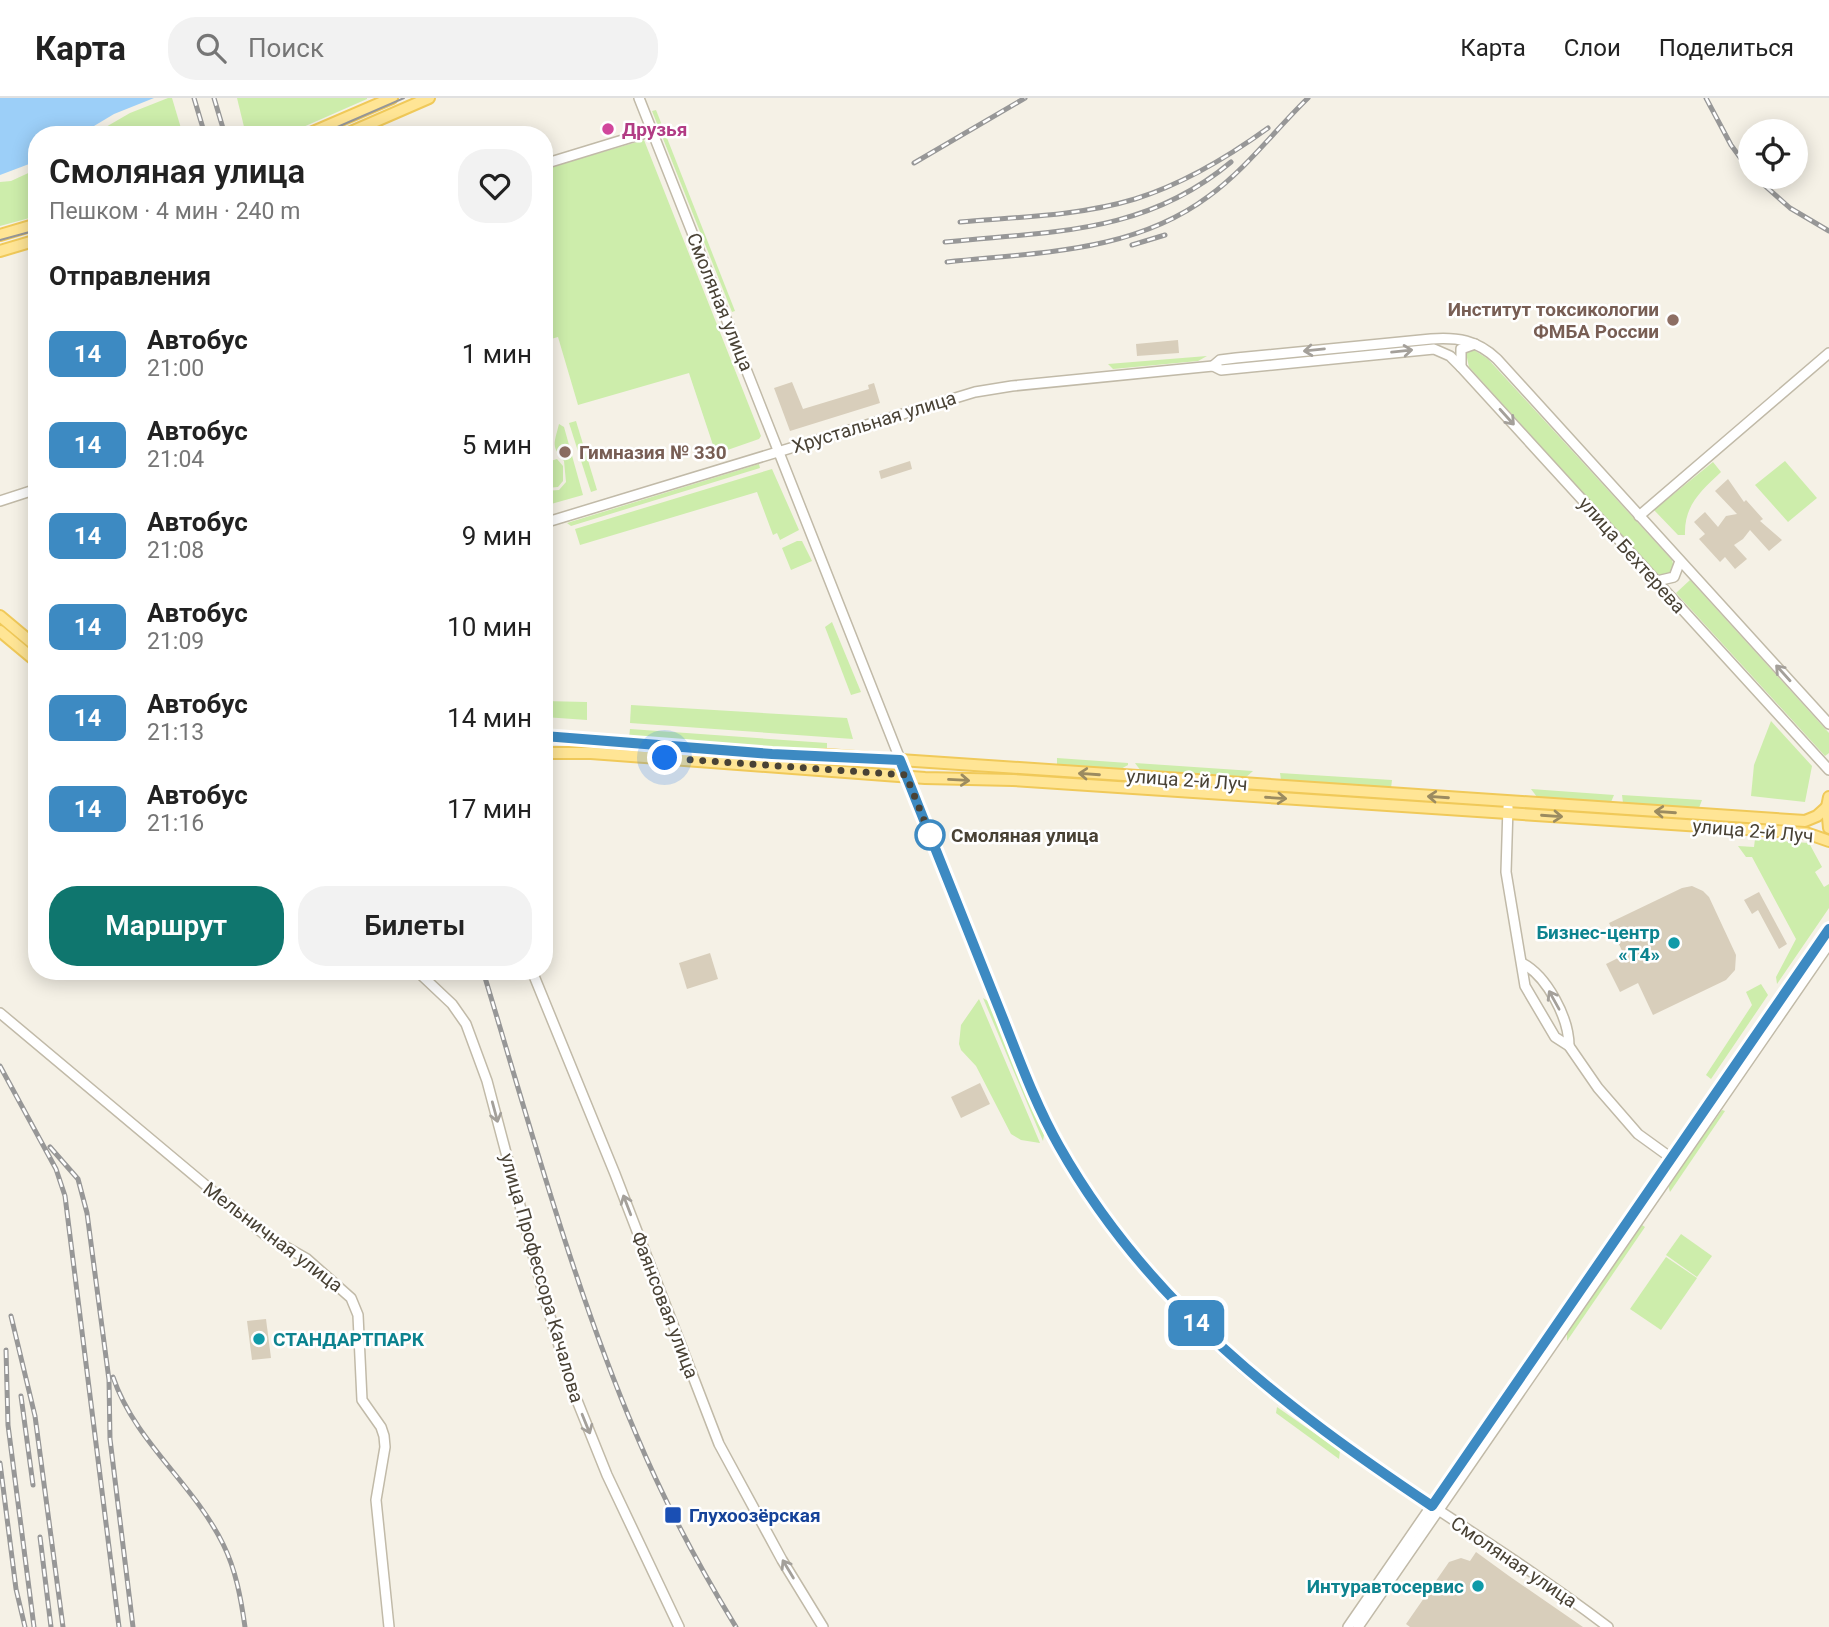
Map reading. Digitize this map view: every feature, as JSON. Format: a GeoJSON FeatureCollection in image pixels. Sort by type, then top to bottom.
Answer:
{"type":"FeatureCollection","features":[{"type":"Feature","properties":{"kind":"main road"},"geometry":{"type":"LineString","coordinates":[[327,126],[392,98]]}},
{"type":"Feature","properties":{"kind":"main road"},"geometry":{"type":"LineString","coordinates":[[365,126],[429,98]]}},
{"type":"Feature","properties":{"kind":"main road"},"geometry":{"type":"LineString","coordinates":[[0,235],[28,227]]}},
{"type":"Feature","properties":{"kind":"main road"},"geometry":{"type":"LineString","coordinates":[[0,251],[28,243]]}},
{"type":"Feature","properties":{"kind":"main road"},"geometry":{"type":"LineString","coordinates":[[0,616],[28,639]]}},
{"type":"Feature","properties":{"kind":"main road"},"geometry":{"type":"LineString","coordinates":[[0,631],[28,654]]}},
{"type":"Feature","properties":{"kind":"main road","name":"улица 2-й Луч"},"geometry":{"type":"LineString","coordinates":[[553,737],[772,754],[900,760],[1508,807],[1806,833],[1829,841]]}},
{"type":"Feature","properties":{"kind":"main road","name":"улица 2-й Луч"},"geometry":{"type":"LineString","coordinates":[[553,753],[590,753],[906,775],[1805,821],[1817,816],[1828,802]]}},
{"type":"Feature","properties":{"kind":"main road"},"geometry":{"type":"LineString","coordinates":[[1828,802],[1829,828]]}},
{"type":"Feature","properties":{"kind":"street","name":"Смоляная улица"},"geometry":{"type":"LineString","coordinates":[[639,98],[1034,1096],[1058,1144],[1094,1200],[1150,1273],[1223,1350],[1299,1413],[1608,1627]]}},
{"type":"Feature","properties":{"kind":"street"},"geometry":{"type":"LineString","coordinates":[[553,160],[652,131]]}},
{"type":"Feature","properties":{"kind":"street"},"geometry":{"type":"LineString","coordinates":[[1430,344],[1455,338],[1476,343]]}},
{"type":"Feature","properties":{"kind":"street"},"geometry":{"type":"LineString","coordinates":[[1461,367],[1461,349],[1476,343]]}},
{"type":"Feature","properties":{"kind":"street","name":"улица Бехтерева"},"geometry":{"type":"LineString","coordinates":[[1476,343],[1497,359],[1829,724]]}},
{"type":"Feature","properties":{"kind":"street","name":"Хрустальная улица"},"geometry":{"type":"LineString","coordinates":[[553,520],[984,391],[1213,366],[1220,360],[1236,358],[1430,344]]}},
{"type":"Feature","properties":{"kind":"street","name":"улица Бехтерева"},"geometry":{"type":"LineString","coordinates":[[1430,344],[1461,367],[1829,770]]}},
{"type":"Feature","properties":{"kind":"street"},"geometry":{"type":"LineString","coordinates":[[1639,516],[1829,353]]}},
{"type":"Feature","properties":{"kind":"street"},"geometry":{"type":"LineString","coordinates":[[0,501],[28,492]]}},
{"type":"Feature","properties":{"kind":"street"},"geometry":{"type":"LineString","coordinates":[[1657,582],[1675,577],[1681,561]]}},
{"type":"Feature","properties":{"kind":"street"},"geometry":{"type":"LineString","coordinates":[[1508,807],[1506,872],[1525,986],[1555,1037],[1569,1046],[1598,1088],[1638,1134],[1675,1160]]}},
{"type":"Feature","properties":{"kind":"street"},"geometry":{"type":"LineString","coordinates":[[1358,1627],[1829,928]]}},
{"type":"Feature","properties":{"kind":"street"},"geometry":{"type":"LineString","coordinates":[[1675,1160],[1829,944]]}},
{"type":"Feature","properties":{"kind":"street"},"geometry":{"type":"LineString","coordinates":[[1522,963],[1534,969],[1569,1027],[1569,1046]]}},
{"type":"Feature","properties":{"kind":"street","name":"улица Профессора Качалова"},"geometry":{"type":"LineString","coordinates":[[426,980],[459,1013],[475,1046],[572,1388],[607,1475],[679,1627]]}},
{"type":"Feature","properties":{"kind":"street","name":"Фаянсовая улица"},"geometry":{"type":"LineString","coordinates":[[536,980],[619,1185],[719,1444],[782,1560],[823,1627]]}},
{"type":"Feature","properties":{"kind":"street","name":"Мельничная улица"},"geometry":{"type":"LineString","coordinates":[[0,1013],[256,1227],[307,1259],[351,1298],[358,1315],[362,1400],[381,1427],[384,1436],[385,1447],[376,1500],[390,1627]]}},
{"type":"Feature","properties":{"kind":"street"},"geometry":{"type":"LineString","coordinates":[[1348,1627],[1436,1508]]}},
{"type":"Feature","properties":{"kind":"green space"},"geometry":{"type":"Polygon","coordinates":[[[172,98],[180,126],[108,126],[130,113],[172,98]]]}},
{"type":"Feature","properties":{"kind":"green space"},"geometry":{"type":"Polygon","coordinates":[[[237,98],[367,98],[306,126],[244,126],[237,98]]]}},
{"type":"Feature","properties":{"kind":"green space"},"geometry":{"type":"Polygon","coordinates":[[[656,110],[735,311],[732,312],[652,111],[656,110]]]}},
{"type":"Feature","properties":{"kind":"green space"},"geometry":{"type":"Polygon","coordinates":[[[644,140],[761,436],[759,439],[716,454],[689,373],[578,405],[558,337],[553,338],[553,166],[644,140]]]}},
{"type":"Feature","properties":{"kind":"green space"},"geometry":{"type":"Polygon","coordinates":[[[28,173],[28,218],[0,226],[0,182],[11,181],[28,173]]]}},
{"type":"Feature","properties":{"kind":"green space"},"geometry":{"type":"Polygon","coordinates":[[[1474,350],[1488,359],[1672,560],[1674,567],[1671,574],[1658,575],[1469,367],[1466,353],[1474,350]]]}},
{"type":"Feature","properties":{"kind":"green space"},"geometry":{"type":"Polygon","coordinates":[[[1207,356],[1198,361],[1113,369],[1108,364],[1207,356]]]}},
{"type":"Feature","properties":{"kind":"green space"},"geometry":{"type":"Polygon","coordinates":[[[576,421],[597,490],[591,492],[569,423],[576,421]]]}},
{"type":"Feature","properties":{"kind":"green space"},"geometry":{"type":"Polygon","coordinates":[[[559,424],[564,427],[583,495],[553,503],[553,490],[559,490],[566,482],[564,461],[555,444],[559,424]]]}},
{"type":"Feature","properties":{"kind":"green space"},"geometry":{"type":"Polygon","coordinates":[[[557,459],[563,466],[563,481],[558,487],[553,487],[553,460],[557,459]]]}},
{"type":"Feature","properties":{"kind":"green space"},"geometry":{"type":"Polygon","coordinates":[[[1785,461],[1817,498],[1788,522],[1755,485],[1785,461]]]}},
{"type":"Feature","properties":{"kind":"green space"},"geometry":{"type":"Polygon","coordinates":[[[1713,462],[1721,472],[1695,499],[1687,515],[1685,535],[1678,535],[1654,510],[1713,462]]]}},
{"type":"Feature","properties":{"kind":"green space"},"geometry":{"type":"Polygon","coordinates":[[[759,464],[760,468],[571,526],[567,523],[759,464]]]}},
{"type":"Feature","properties":{"kind":"green space"},"geometry":{"type":"Polygon","coordinates":[[[772,469],[799,530],[780,540],[777,533],[773,535],[757,492],[580,545],[575,529],[772,469]]]}},
{"type":"Feature","properties":{"kind":"green space"},"geometry":{"type":"Polygon","coordinates":[[[802,541],[812,561],[791,570],[782,548],[802,541]]]}},
{"type":"Feature","properties":{"kind":"green space"},"geometry":{"type":"Polygon","coordinates":[[[1690,580],[1829,733],[1829,753],[1825,756],[1676,593],[1690,580]]]}},
{"type":"Feature","properties":{"kind":"green space"},"geometry":{"type":"Polygon","coordinates":[[[832,622],[861,692],[851,695],[825,627],[832,622]]]}},
{"type":"Feature","properties":{"kind":"green space"},"geometry":{"type":"Polygon","coordinates":[[[553,701],[587,702],[587,720],[553,718],[553,701]]]}},
{"type":"Feature","properties":{"kind":"green space"},"geometry":{"type":"Polygon","coordinates":[[[631,705],[847,718],[853,739],[630,723],[631,705]]]}},
{"type":"Feature","properties":{"kind":"green space"},"geometry":{"type":"Polygon","coordinates":[[[1771,721],[1812,766],[1805,802],[1751,796],[1754,765],[1771,721]]]}},
{"type":"Feature","properties":{"kind":"green space"},"geometry":{"type":"Polygon","coordinates":[[[630,729],[827,743],[827,748],[796,750],[629,738],[630,729]]]}},
{"type":"Feature","properties":{"kind":"green space"},"geometry":{"type":"Polygon","coordinates":[[[1057,758],[1128,765],[1119,770],[1057,766],[1057,758]]]}},
{"type":"Feature","properties":{"kind":"green space"},"geometry":{"type":"Polygon","coordinates":[[[1135,763],[1253,771],[1245,778],[1141,771],[1135,763]]]}},
{"type":"Feature","properties":{"kind":"green space"},"geometry":{"type":"Polygon","coordinates":[[[1280,773],[1392,780],[1391,788],[1281,780],[1280,773]]]}},
{"type":"Feature","properties":{"kind":"green space"},"geometry":{"type":"Polygon","coordinates":[[[1531,789],[1614,795],[1611,802],[1537,797],[1531,789]]]}},
{"type":"Feature","properties":{"kind":"green space"},"geometry":{"type":"Polygon","coordinates":[[[1622,795],[1702,800],[1699,808],[1623,803],[1622,795]]]}},
{"type":"Feature","properties":{"kind":"green space"},"geometry":{"type":"Polygon","coordinates":[[[1755,839],[1809,843],[1822,867],[1815,872],[1824,887],[1829,884],[1829,908],[1777,984],[1776,977],[1796,939],[1752,857],[1746,857],[1738,846],[1754,847],[1755,839]]]}},
{"type":"Feature","properties":{"kind":"green space"},"geometry":{"type":"Polygon","coordinates":[[[1761,984],[1768,995],[1711,1079],[1706,1075],[1752,1005],[1746,992],[1761,984]]]}},
{"type":"Feature","properties":{"kind":"green space"},"geometry":{"type":"Polygon","coordinates":[[[983,998],[988,1001],[1044,1135],[1043,1141],[983,998]]]}},
{"type":"Feature","properties":{"kind":"green space"},"geometry":{"type":"Polygon","coordinates":[[[979,999],[1040,1143],[1021,1140],[1011,1134],[976,1066],[961,1050],[961,1025],[979,999]]]}},
{"type":"Feature","properties":{"kind":"green space"},"geometry":{"type":"Polygon","coordinates":[[[1722,1110],[1725,1111],[1670,1192],[1668,1185],[1722,1110]]]}},
{"type":"Feature","properties":{"kind":"green space"},"geometry":{"type":"Polygon","coordinates":[[[1642,1225],[1645,1227],[1567,1341],[1567,1333],[1642,1225]]]}},
{"type":"Feature","properties":{"kind":"green space"},"geometry":{"type":"Polygon","coordinates":[[[1681,1234],[1712,1256],[1697,1277],[1666,1255],[1681,1234]]]}},
{"type":"Feature","properties":{"kind":"green space"},"geometry":{"type":"Polygon","coordinates":[[[1666,1257],[1697,1278],[1661,1330],[1630,1309],[1666,1257]]]}},
{"type":"Feature","properties":{"kind":"green space"},"geometry":{"type":"Polygon","coordinates":[[[1277,1407],[1340,1451],[1339,1459],[1276,1413],[1277,1407]]]}},
{"type":"Feature","properties":{"kind":"water"},"geometry":{"type":"Polygon","coordinates":[[[0,98],[154,98],[114,114],[94,126],[28,126],[28,164],[0,175],[0,98]]]}},
{"type":"Feature","properties":{"kind":"building"},"geometry":{"type":"Polygon","coordinates":[[[1178,340],[1179,353],[1137,356],[1136,344],[1178,340]]]}},
{"type":"Feature","properties":{"kind":"building"},"geometry":{"type":"Polygon","coordinates":[[[792,382],[803,409],[869,389],[868,385],[874,383],[880,403],[790,431],[774,388],[792,382]]]}},
{"type":"Feature","properties":{"kind":"building"},"geometry":{"type":"Polygon","coordinates":[[[910,461],[912,469],[881,479],[879,471],[910,461]]]}},
{"type":"Feature","properties":{"kind":"building"},"geometry":{"type":"Polygon","coordinates":[[[1728,479],[1744,502],[1746,500],[1763,519],[1760,521],[1782,540],[1769,551],[1750,530],[1734,545],[1747,559],[1735,569],[1725,557],[1720,562],[1699,539],[1705,534],[1694,522],[1705,512],[1718,527],[1726,516],[1737,514],[1715,491],[1728,479]]]}},
{"type":"Feature","properties":{"kind":"building","name":"Бизнес-центр «Т4»"},"geometry":{"type":"Polygon","coordinates":[[[1692,886],[1709,897],[1736,955],[1735,970],[1726,980],[1653,1015],[1638,983],[1620,992],[1606,964],[1624,955],[1609,923],[1682,888],[1692,886]]]}},
{"type":"Feature","properties":{"kind":"building"},"geometry":{"type":"Polygon","coordinates":[[[1759,892],[1787,944],[1779,949],[1758,910],[1752,914],[1744,900],[1759,892]]]}},
{"type":"Feature","properties":{"kind":"building"},"geometry":{"type":"Polygon","coordinates":[[[710,953],[718,979],[687,989],[679,963],[710,953]]]}},
{"type":"Feature","properties":{"kind":"building"},"geometry":{"type":"Polygon","coordinates":[[[980,1083],[990,1104],[961,1118],[951,1097],[980,1083]]]}},
{"type":"Feature","properties":{"kind":"building","name":"СТАНДАРТПАРК"},"geometry":{"type":"Polygon","coordinates":[[[266,1319],[271,1358],[252,1360],[247,1321],[266,1319]]]}},
{"type":"Feature","properties":{"kind":"building","name":"Интуравтосервис"},"geometry":{"type":"Polygon","coordinates":[[[1476,1552],[1583,1627],[1410,1627],[1406,1624],[1449,1562],[1461,1558],[1470,1561],[1476,1552]]]}},
{"type":"Feature","properties":{"kind":"tram line"},"geometry":{"type":"LineString","coordinates":[[340,126],[404,98]]}},
{"type":"Feature","properties":{"kind":"tram line"},"geometry":{"type":"LineString","coordinates":[[0,240],[28,232]]}},
{"type":"Feature","properties":{"kind":"railway"},"geometry":{"type":"LineString","coordinates":[[194,98],[202,126]]}},
{"type":"Feature","properties":{"kind":"railway"},"geometry":{"type":"LineString","coordinates":[[214,98],[222,126]]}},
{"type":"Feature","properties":{"kind":"railway"},"geometry":{"type":"LineString","coordinates":[[914,163],[1025,98]]}},
{"type":"Feature","properties":{"kind":"railway"},"geometry":{"type":"LineString","coordinates":[[947,262],[1084,247],[1149,229],[1180,215],[1223,185],[1308,98]]}},
{"type":"Feature","properties":{"kind":"railway"},"geometry":{"type":"LineString","coordinates":[[1706,98],[1738,155]]}},
{"type":"Feature","properties":{"kind":"railway"},"geometry":{"type":"LineString","coordinates":[[960,222],[1070,212],[1135,199],[1204,169],[1268,128]]}},
{"type":"Feature","properties":{"kind":"railway"},"geometry":{"type":"LineString","coordinates":[[945,242],[1059,231],[1130,216],[1165,204],[1198,186],[1231,162]]}},
{"type":"Feature","properties":{"kind":"railway"},"geometry":{"type":"LineString","coordinates":[[1769,189],[1790,208],[1829,231]]}},
{"type":"Feature","properties":{"kind":"railway"},"geometry":{"type":"LineString","coordinates":[[1132,245],[1165,235]]}},
{"type":"Feature","properties":{"kind":"railway"},"geometry":{"type":"LineString","coordinates":[[486,980],[572,1263],[613,1378],[670,1508],[736,1627]]}},
{"type":"Feature","properties":{"kind":"railway"},"geometry":{"type":"LineString","coordinates":[[0,1066],[56,1169],[65,1196],[119,1627]]}},
{"type":"Feature","properties":{"kind":"railway"},"geometry":{"type":"LineString","coordinates":[[50,1147],[78,1179],[87,1213],[109,1380],[110,1439],[133,1627]]}},
{"type":"Feature","properties":{"kind":"railway"},"geometry":{"type":"LineString","coordinates":[[11,1316],[35,1416],[63,1627]]}},
{"type":"Feature","properties":{"kind":"railway"},"geometry":{"type":"LineString","coordinates":[[6,1350],[8,1425],[34,1627]]}},
{"type":"Feature","properties":{"kind":"railway"},"geometry":{"type":"LineString","coordinates":[[113,1377],[135,1422],[196,1501],[223,1544],[235,1574],[245,1627]]}},
{"type":"Feature","properties":{"kind":"railway"},"geometry":{"type":"LineString","coordinates":[[21,1396],[33,1485]]}},
{"type":"Feature","properties":{"kind":"railway"},"geometry":{"type":"LineString","coordinates":[[0,1463],[16,1589],[25,1627]]}},
{"type":"Feature","properties":{"kind":"railway"},"geometry":{"type":"LineString","coordinates":[[40,1537],[51,1627]]}},
{"type":"Feature","properties":{"kind":"bus line","name":"14"},"geometry":{"type":"LineString","coordinates":[[553,737],[798,756],[827,755],[900,760],[1031,1089],[1058,1144],[1094,1200],[1133,1253],[1177,1303],[1245,1370],[1299,1413],[1432,1506],[1829,929]]}},
{"type":"Feature","properties":{"kind":"place","name":"Друзья"},"geometry":{"type":"Point","coordinates":[608,129]}},
{"type":"Feature","properties":{"kind":"place","name":"Институт токсикологии ФМБА России"},"geometry":{"type":"Point","coordinates":[1673,320]}},
{"type":"Feature","properties":{"kind":"place","name":"Гимназия № 330"},"geometry":{"type":"Point","coordinates":[565,452]}},
{"type":"Feature","properties":{"kind":"place","name":"Смоляная улица"},"geometry":{"type":"Point","coordinates":[930,835]}},
{"type":"Feature","properties":{"kind":"place","name":"Бизнес-центр «Т4»"},"geometry":{"type":"Point","coordinates":[1674,943]}},
{"type":"Feature","properties":{"kind":"place","name":"СТАНДАРТПАРК"},"geometry":{"type":"Point","coordinates":[259,1339]}},
{"type":"Feature","properties":{"kind":"place","name":"Глухоозёрская"},"geometry":{"type":"Point","coordinates":[673,1515]}},
{"type":"Feature","properties":{"kind":"place","name":"Интуравтосервис"},"geometry":{"type":"Point","coordinates":[1478,1586]}},
{"type":"Feature","properties":{"kind":"route"},"geometry":{"type":"LineString","coordinates":[[665,758],[906,775],[930,835]]}}]}
